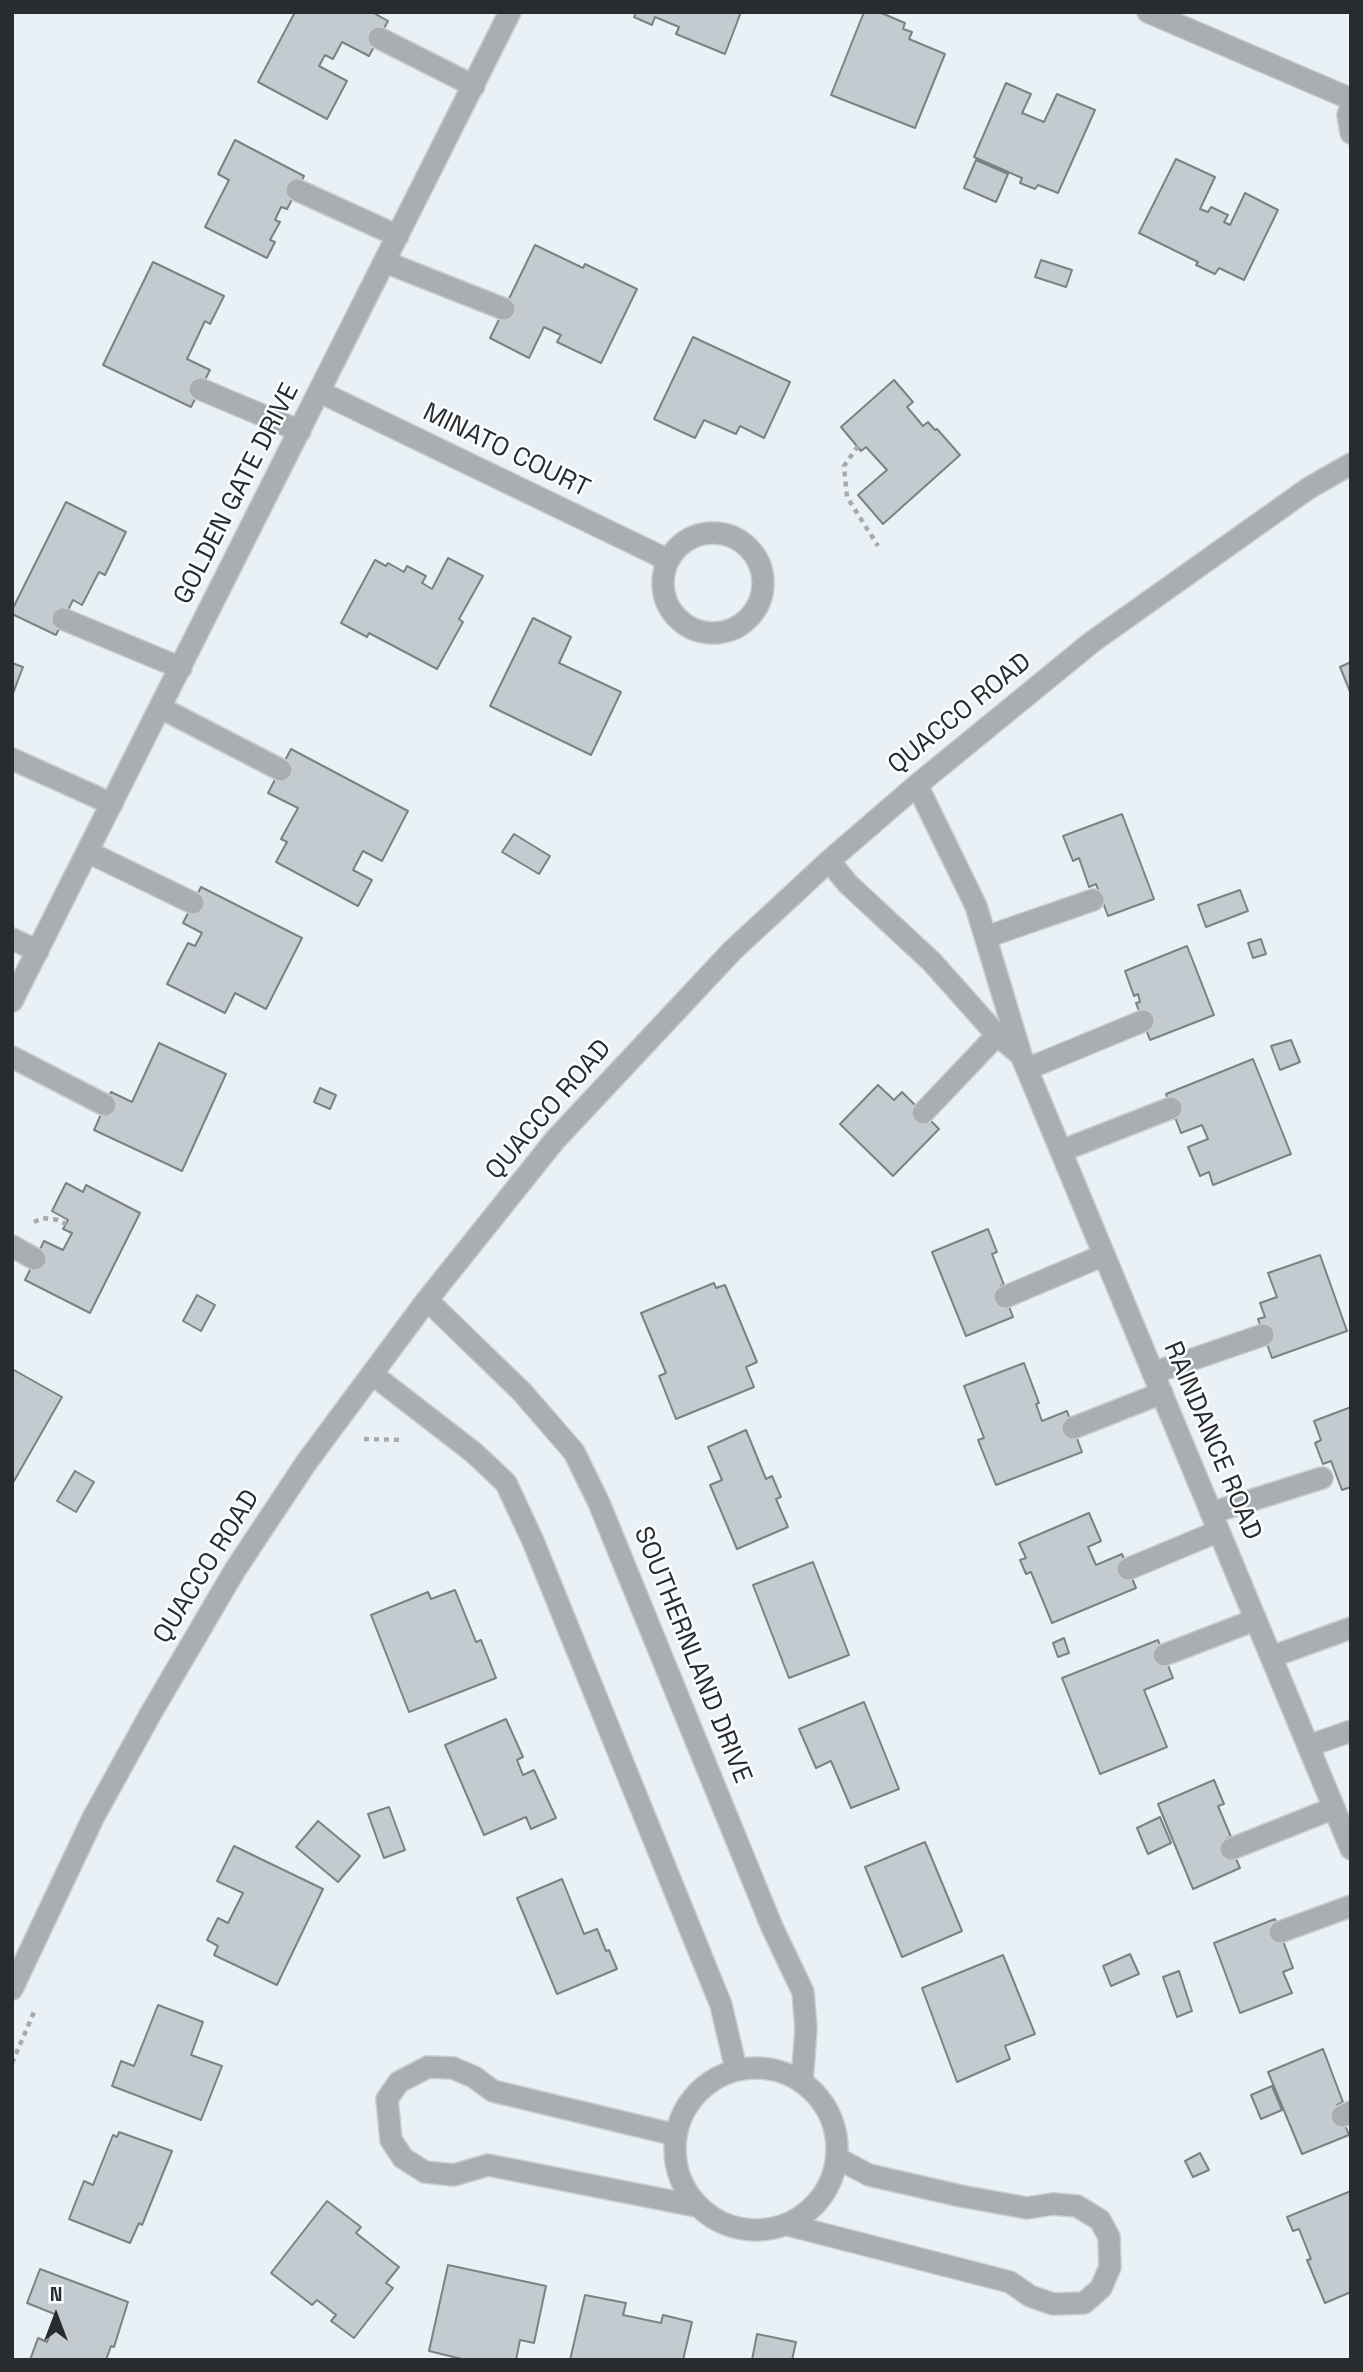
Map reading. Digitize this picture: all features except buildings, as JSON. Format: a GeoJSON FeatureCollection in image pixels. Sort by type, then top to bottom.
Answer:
{"type":"FeatureCollection","features":[{"type":"Feature","properties":{"kind":"street","name":"GOLDEN GATE DRIVE"},"geometry":{"type":"LineString","coordinates":[[12,1001],[510,12]]}},
{"type":"Feature","properties":{"kind":"street"},"geometry":{"type":"LineString","coordinates":[[1148,12],[1351,99]]}},
{"type":"Feature","properties":{"kind":"street"},"geometry":{"type":"LineString","coordinates":[[379,38],[474,86]]}},
{"type":"Feature","properties":{"kind":"street"},"geometry":{"type":"LineString","coordinates":[[1351,107],[1348,115],[1351,133]]}},
{"type":"Feature","properties":{"kind":"street"},"geometry":{"type":"LineString","coordinates":[[297,190],[398,236]]}},
{"type":"Feature","properties":{"kind":"street"},"geometry":{"type":"LineString","coordinates":[[385,262],[504,309]]}},
{"type":"Feature","properties":{"kind":"street"},"geometry":{"type":"LineString","coordinates":[[200,389],[300,431]]}},
{"type":"Feature","properties":{"kind":"street","name":"MINATO COURT"},"geometry":{"type":"LineString","coordinates":[[320,392],[667,560]]}},
{"type":"Feature","properties":{"kind":"street","name":"QUACCO ROAD"},"geometry":{"type":"LineString","coordinates":[[12,1989],[93,1818],[235,1570],[306,1463],[427,1300],[555,1140],[693,990],[829,861],[917,785],[1092,642],[1309,488],[1351,464]]}},
{"type":"Feature","properties":{"kind":"street"},"geometry":{"type":"LineString","coordinates":[[708,533],[725,534],[741,541],[753,552],[761,567],[764,583],[761,600],[753,614],[726,633],[709,634],[693,630],[674,614],[663,593],[667,560],[678,547],[692,537],[708,533]]}},
{"type":"Feature","properties":{"kind":"street"},"geometry":{"type":"LineString","coordinates":[[63,619],[181,668]]}},
{"type":"Feature","properties":{"kind":"street"},"geometry":{"type":"LineString","coordinates":[[161,708],[281,770]]}},
{"type":"Feature","properties":{"kind":"street"},"geometry":{"type":"LineString","coordinates":[[12,759],[112,804]]}},
{"type":"Feature","properties":{"kind":"street","name":"RAINDANCE ROAD"},"geometry":{"type":"LineString","coordinates":[[917,785],[976,906],[1024,1062],[1351,1849]]}},
{"type":"Feature","properties":{"kind":"street"},"geometry":{"type":"LineString","coordinates":[[88,852],[193,903]]}},
{"type":"Feature","properties":{"kind":"street","name":"RAINDANCE ROAD"},"geometry":{"type":"LineString","coordinates":[[829,861],[848,884],[932,962],[1024,1062]]}},
{"type":"Feature","properties":{"kind":"street"},"geometry":{"type":"LineString","coordinates":[[986,937],[1093,901]]}},
{"type":"Feature","properties":{"kind":"street"},"geometry":{"type":"LineString","coordinates":[[12,939],[38,951]]}},
{"type":"Feature","properties":{"kind":"street"},"geometry":{"type":"LineString","coordinates":[[1024,1062],[1143,1021]]}},
{"type":"Feature","properties":{"kind":"street"},"geometry":{"type":"LineString","coordinates":[[923,1113],[997,1035]]}},
{"type":"Feature","properties":{"kind":"street"},"geometry":{"type":"LineString","coordinates":[[12,1057],[105,1105]]}},
{"type":"Feature","properties":{"kind":"street"},"geometry":{"type":"LineString","coordinates":[[1061,1151],[1171,1108]]}},
{"type":"Feature","properties":{"kind":"street"},"geometry":{"type":"LineString","coordinates":[[12,1246],[35,1259]]}},
{"type":"Feature","properties":{"kind":"street"},"geometry":{"type":"LineString","coordinates":[[1005,1297],[1104,1255]]}},
{"type":"Feature","properties":{"kind":"street","name":"SOUTHERNLAND DRIVE"},"geometry":{"type":"LineString","coordinates":[[427,1300],[522,1392],[574,1452],[599,1503],[772,1927],[803,1992],[806,2028],[802,2082]]}},
{"type":"Feature","properties":{"kind":"street"},"geometry":{"type":"LineString","coordinates":[[1073,1428],[1157,1383],[1263,1335]]}},
{"type":"Feature","properties":{"kind":"street"},"geometry":{"type":"LineString","coordinates":[[372,1374],[473,1452],[506,1483],[533,1541],[721,2005],[736,2069]]}},
{"type":"Feature","properties":{"kind":"street"},"geometry":{"type":"LineString","coordinates":[[1128,1569],[1215,1522],[1322,1478]]}},
{"type":"Feature","properties":{"kind":"street"},"geometry":{"type":"LineString","coordinates":[[1164,1655],[1255,1620]]}},
{"type":"Feature","properties":{"kind":"street"},"geometry":{"type":"LineString","coordinates":[[1271,1657],[1351,1628]]}},
{"type":"Feature","properties":{"kind":"street"},"geometry":{"type":"LineString","coordinates":[[1308,1746],[1351,1731]]}},
{"type":"Feature","properties":{"kind":"street"},"geometry":{"type":"LineString","coordinates":[[1231,1849],[1334,1808]]}},
{"type":"Feature","properties":{"kind":"street"},"geometry":{"type":"LineString","coordinates":[[1280,1932],[1351,1906]]}},
{"type":"Feature","properties":{"kind":"street"},"geometry":{"type":"LineString","coordinates":[[763,2066],[790,2074],[802,2082],[814,2091],[836,2132],[837,2158],[829,2187],[817,2204],[788,2225],[760,2231],[710,2217],[696,2206],[680,2183],[673,2154],[678,2120],[707,2082],[736,2069],[763,2066]]}},
{"type":"Feature","properties":{"kind":"street"},"geometry":{"type":"LineString","coordinates":[[676,2135],[493,2091],[474,2077],[453,2068],[428,2067],[399,2082],[387,2099],[391,2140],[403,2158],[425,2172],[454,2175],[488,2165],[696,2206]]}},
{"type":"Feature","properties":{"kind":"street"},"geometry":{"type":"LineString","coordinates":[[788,2225],[1010,2282],[1030,2296],[1053,2304],[1084,2303],[1101,2288],[1110,2267],[1109,2237],[1100,2220],[1077,2206],[1053,2204],[1027,2208],[961,2196],[869,2175],[837,2158]]}},
{"type":"Feature","properties":{"kind":"path"},"geometry":{"type":"LineString","coordinates":[[858,446],[844,466],[848,497],[878,546]]}},
{"type":"Feature","properties":{"kind":"path"},"geometry":{"type":"LineString","coordinates":[[355,1449],[363,1439],[413,1440]]}},
{"type":"Feature","properties":{"kind":"path"},"geometry":{"type":"LineString","coordinates":[[12,2063],[38,2003]]}}]}
